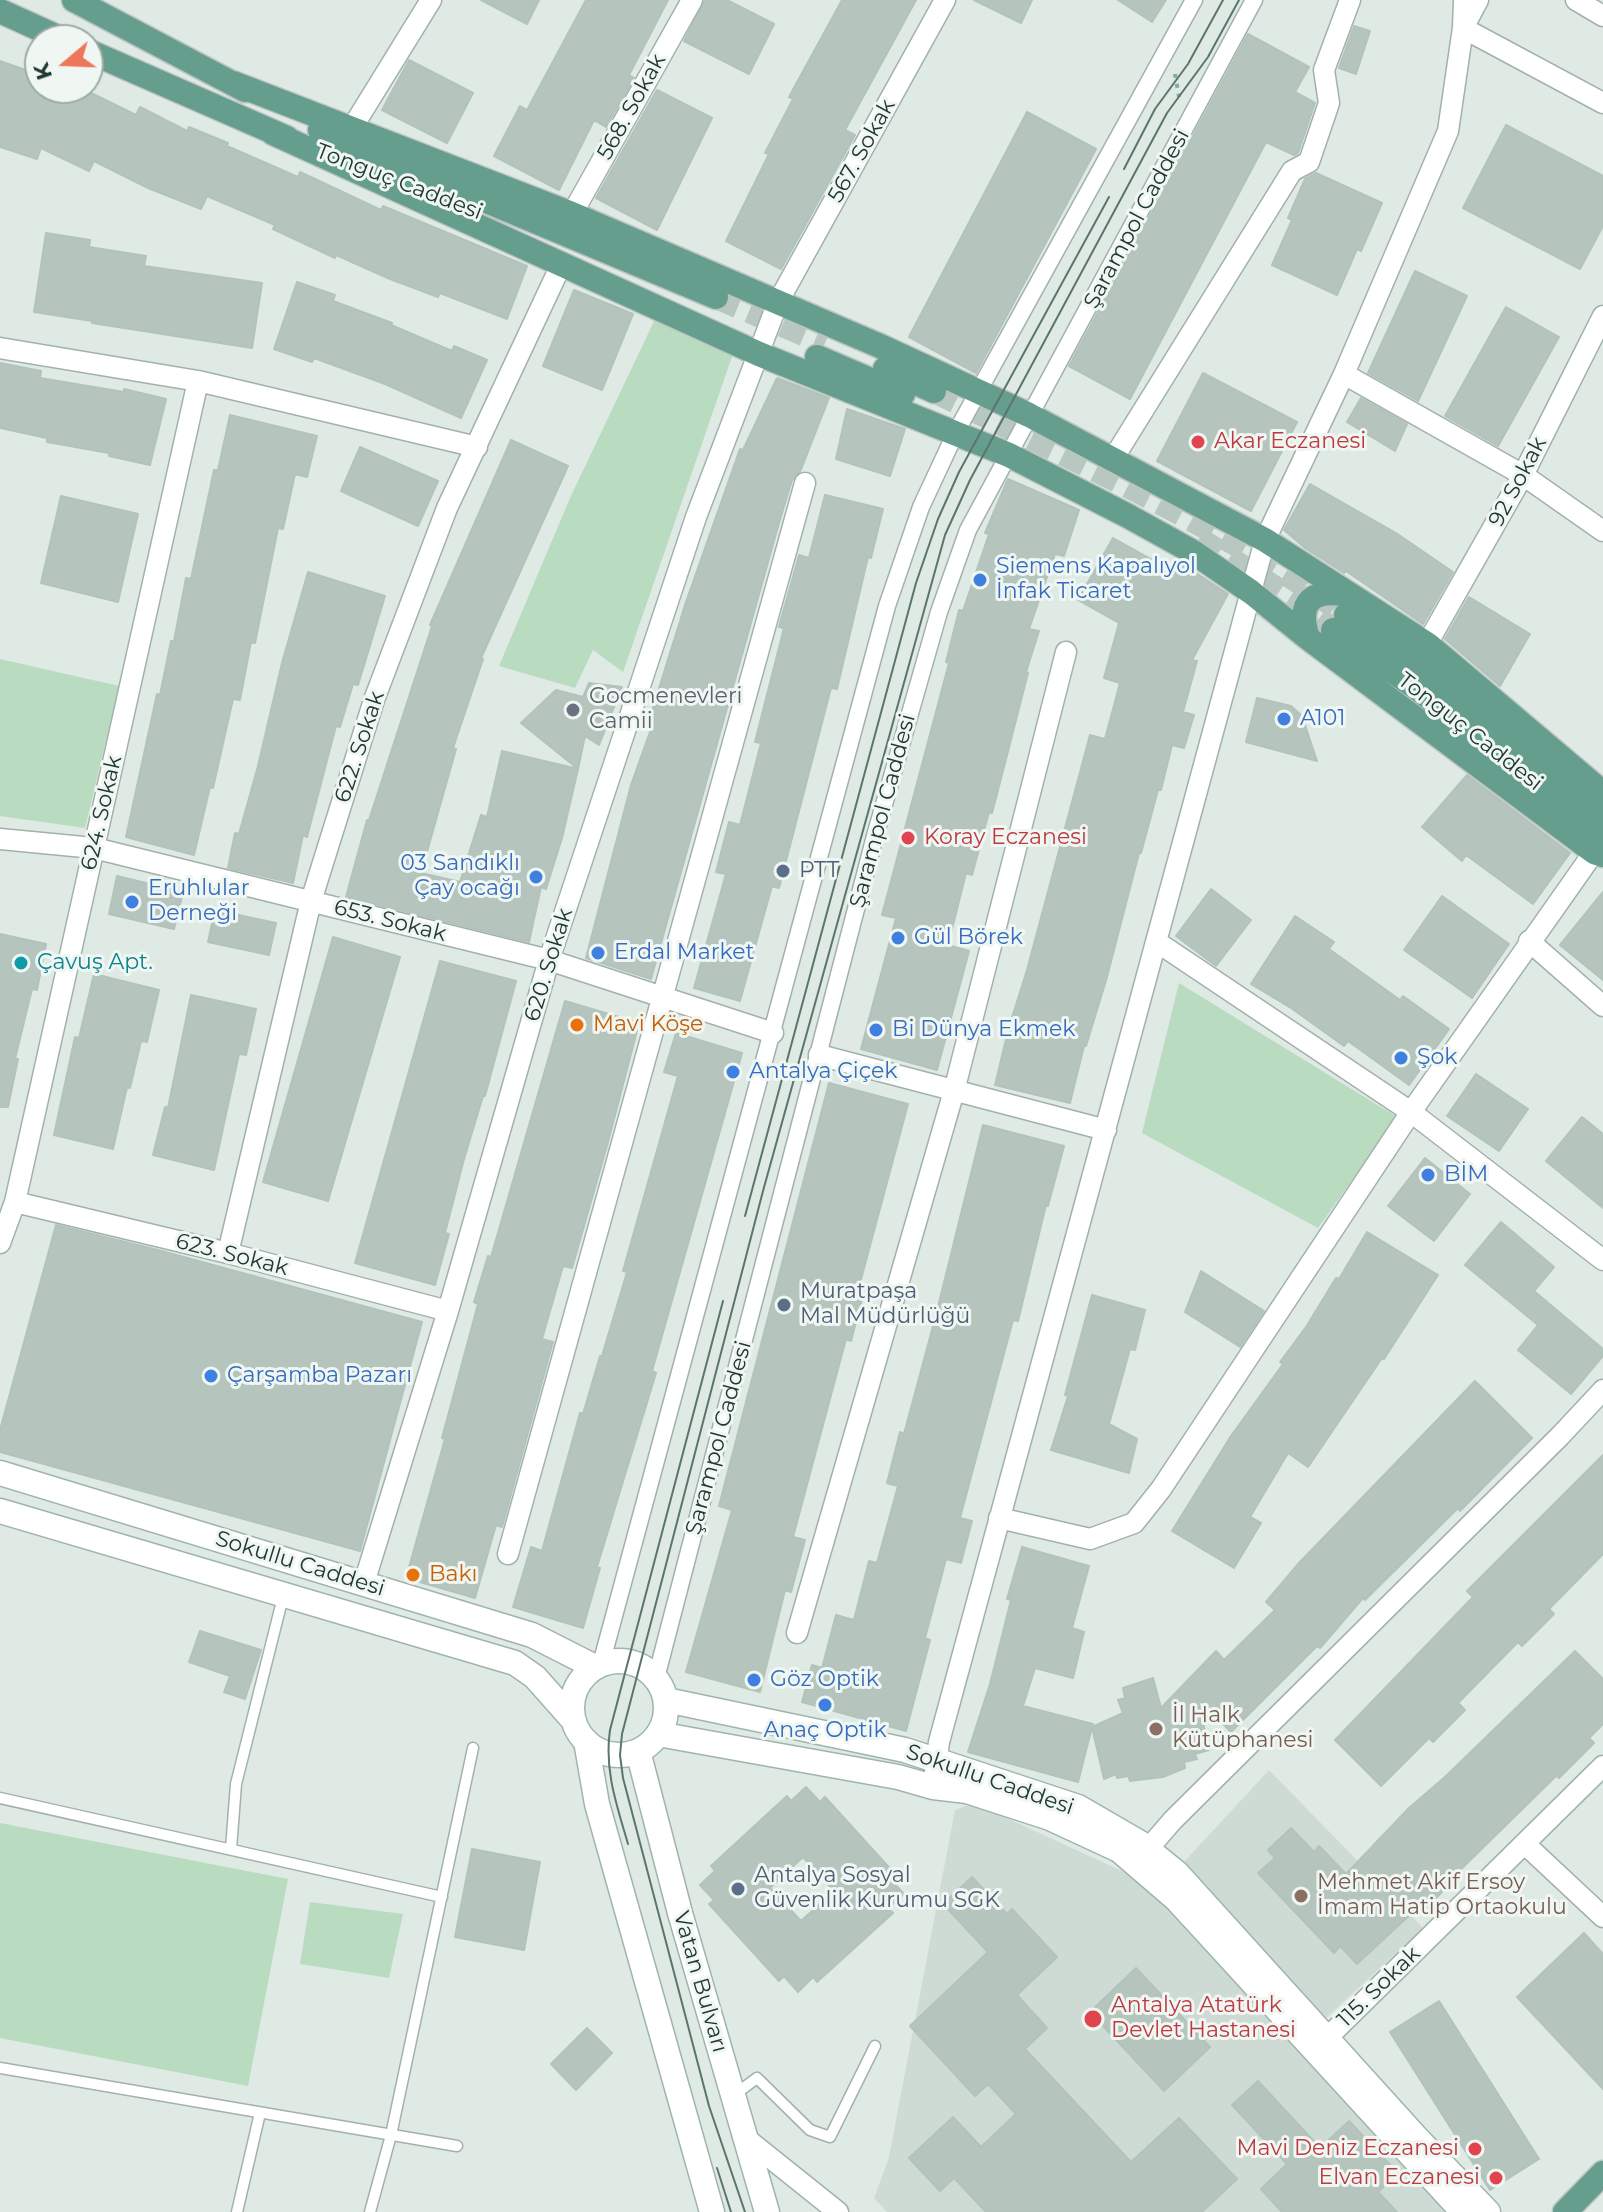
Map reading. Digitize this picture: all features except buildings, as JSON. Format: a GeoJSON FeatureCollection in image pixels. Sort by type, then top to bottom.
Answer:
{"type":"FeatureCollection","features":[{"type":"Feature","properties":{"kind":"main road"},"geometry":{"type":"LineString","coordinates":[[74,0],[233,83],[572,214],[1029,415],[1265,540],[1343,613],[1427,644],[1603,793]]}},
{"type":"Feature","properties":{"kind":"main road"},"geometry":{"type":"LineString","coordinates":[[0,11],[29,24]]}},
{"type":"Feature","properties":{"kind":"main road","name":"Tonguç Caddesi"},"geometry":{"type":"LineString","coordinates":[[104,58],[273,133],[713,304],[472,195],[367,155],[233,83]]}},
{"type":"Feature","properties":{"kind":"main road"},"geometry":{"type":"LineString","coordinates":[[273,133],[759,354],[1009,455],[1180,545],[1251,592],[1308,638],[1600,848]]}},
{"type":"Feature","properties":{"kind":"main road"},"geometry":{"type":"LineString","coordinates":[[821,350],[931,398]]}},
{"type":"Feature","properties":{"kind":"main road"},"geometry":{"type":"LineString","coordinates":[[1308,638],[1304,615],[1310,600],[1316,595],[1327,592],[1343,613]]}},
{"type":"Feature","properties":{"kind":"main road","name":"Tonguç Caddesi"},"geometry":{"type":"LineString","coordinates":[[1343,613],[1411,661],[1603,813]]}},
{"type":"Feature","properties":{"kind":"main road","name":"Tonguç Caddesi"},"geometry":{"type":"LineString","coordinates":[[1343,613],[1418,689],[1600,848]]}},
{"type":"Feature","properties":{"kind":"main road","name":"Sokullu Caddesi"},"geometry":{"type":"LineString","coordinates":[[0,1473],[532,1635],[598,1666]]}},
{"type":"Feature","properties":{"kind":"main road","name":"Sokullu Caddesi"},"geometry":{"type":"LineString","coordinates":[[0,1511],[515,1663],[535,1677],[580,1731]]}},
{"type":"Feature","properties":{"kind":"main road"},"geometry":{"type":"LineString","coordinates":[[580,1731],[607,1753],[620,1755],[638,1751],[658,1734],[666,1712],[661,1689],[641,1666],[627,1661],[598,1666],[583,1678],[575,1691],[572,1706],[712,2212]]}},
{"type":"Feature","properties":{"kind":"main road","name":"Sokullu Caddesi"},"geometry":{"type":"LineString","coordinates":[[661,1689],[937,1759],[1078,1807],[1144,1859],[1176,1899],[1463,2212]]}},
{"type":"Feature","properties":{"kind":"main road","name":"Sokullu Caddesi"},"geometry":{"type":"LineString","coordinates":[[658,1734],[967,1791],[1050,1818],[1177,1873],[1326,2039],[1488,2212]]}},
{"type":"Feature","properties":{"kind":"main road","name":"Vatan Bulvarı"},"geometry":{"type":"LineString","coordinates":[[638,1751],[732,2097],[767,2212]]}},
{"type":"Feature","properties":{"kind":"main road"},"geometry":{"type":"LineString","coordinates":[[1565,2212],[1603,2173]]}},
{"type":"Feature","properties":{"kind":"street"},"geometry":{"type":"LineString","coordinates":[[352,128],[431,0]]}},
{"type":"Feature","properties":{"kind":"street","name":"568. Sokak"},"geometry":{"type":"LineString","coordinates":[[572,214],[692,0]]}},
{"type":"Feature","properties":{"kind":"street","name":"567. Sokak"},"geometry":{"type":"LineString","coordinates":[[759,354],[778,302],[945,0]]}},
{"type":"Feature","properties":{"kind":"street"},"geometry":{"type":"LineString","coordinates":[[598,1666],[887,606],[921,507],[956,432],[1194,0]]}},
{"type":"Feature","properties":{"kind":"street","name":"Şarampol Caddesi"},"geometry":{"type":"LineString","coordinates":[[661,1689],[875,836],[939,612],[968,530],[1254,0]]}},
{"type":"Feature","properties":{"kind":"street"},"geometry":{"type":"LineString","coordinates":[[1113,459],[1292,171],[1309,162],[1329,103],[1324,70],[1350,0]]}},
{"type":"Feature","properties":{"kind":"street"},"geometry":{"type":"LineString","coordinates":[[933,1787],[939,1742],[1265,540],[1344,374],[1448,131],[1463,28],[1464,0]]}},
{"type":"Feature","properties":{"kind":"street"},"geometry":{"type":"LineString","coordinates":[[1463,28],[1478,0]]}},
{"type":"Feature","properties":{"kind":"street"},"geometry":{"type":"LineString","coordinates":[[1463,28],[1603,103]]}},
{"type":"Feature","properties":{"kind":"street","name":"622. Sokak"},"geometry":{"type":"LineString","coordinates":[[228,1253],[311,901],[374,700],[447,508],[561,265]]}},
{"type":"Feature","properties":{"kind":"street","name":"92 Sokak"},"geometry":{"type":"LineString","coordinates":[[1427,644],[1523,475],[1603,316]]}},
{"type":"Feature","properties":{"kind":"street"},"geometry":{"type":"LineString","coordinates":[[0,348],[198,381],[477,447]]}},
{"type":"Feature","properties":{"kind":"street","name":"620. Sokak"},"geometry":{"type":"LineString","coordinates":[[364,1583],[448,1311],[549,960],[696,517],[759,354]]}},
{"type":"Feature","properties":{"kind":"street"},"geometry":{"type":"LineString","coordinates":[[1344,374],[1523,475],[1603,531]]}},
{"type":"Feature","properties":{"kind":"street","name":"624. Sokak"},"geometry":{"type":"LineString","coordinates":[[0,1243],[15,1202],[198,381]]}},
{"type":"Feature","properties":{"kind":"street"},"geometry":{"type":"LineString","coordinates":[[508,1554],[805,483]]}},
{"type":"Feature","properties":{"kind":"street"},"geometry":{"type":"LineString","coordinates":[[797,1633],[954,1091],[1066,652]]}},
{"type":"Feature","properties":{"kind":"street","name":"653. Sokak"},"geometry":{"type":"LineString","coordinates":[[0,839],[94,848],[549,960],[773,1033]]}},
{"type":"Feature","properties":{"kind":"street"},"geometry":{"type":"LineString","coordinates":[[999,1518],[1090,1539],[1134,1523],[1161,1489],[1411,1112],[1529,941],[1600,848]]}},
{"type":"Feature","properties":{"kind":"street"},"geometry":{"type":"LineString","coordinates":[[1529,941],[1603,1006]]}},
{"type":"Feature","properties":{"kind":"street"},"geometry":{"type":"LineString","coordinates":[[1157,942],[1411,1112],[1603,1260]]}},
{"type":"Feature","properties":{"kind":"street"},"geometry":{"type":"LineString","coordinates":[[819,1055],[1106,1130]]}},
{"type":"Feature","properties":{"kind":"street","name":"623. Sokak"},"geometry":{"type":"LineString","coordinates":[[15,1202],[228,1253],[448,1311]]}},
{"type":"Feature","properties":{"kind":"street"},"geometry":{"type":"LineString","coordinates":[[1144,1859],[1173,1820],[1603,1390]]}},
{"type":"Feature","properties":{"kind":"street","name":"115. Sokak"},"geometry":{"type":"LineString","coordinates":[[1326,2039],[1603,1766]]}},
{"type":"Feature","properties":{"kind":"street"},"geometry":{"type":"LineString","coordinates":[[1526,1845],[1603,1917]]}},
{"type":"Feature","properties":{"kind":"street"},"geometry":{"type":"LineString","coordinates":[[743,2136],[835,2211]]}},
{"type":"Feature","properties":{"kind":"lane"},"geometry":{"type":"LineString","coordinates":[[231,1849],[236,1784],[283,1595]]}},
{"type":"Feature","properties":{"kind":"lane"},"geometry":{"type":"LineString","coordinates":[[370,2212],[391,2135],[473,1748]]}},
{"type":"Feature","properties":{"kind":"lane"},"geometry":{"type":"LineString","coordinates":[[0,1798],[442,1897]]}},
{"type":"Feature","properties":{"kind":"lane"},"geometry":{"type":"LineString","coordinates":[[732,2097],[757,2078],[810,2130],[830,2137],[875,2046]]}},
{"type":"Feature","properties":{"kind":"lane"},"geometry":{"type":"LineString","coordinates":[[0,2068],[457,2146]]}},
{"type":"Feature","properties":{"kind":"lane"},"geometry":{"type":"LineString","coordinates":[[237,2212],[260,2113]]}},
{"type":"Feature","properties":{"kind":"path"},"geometry":{"type":"LineString","coordinates":[[1174,72],[1182,107]]}},
{"type":"Feature","properties":{"kind":"shaded area","name":"Mehmet Akif Ersoy İmam Hatip Ortaokulu"},"geometry":{"type":"Polygon","coordinates":[[[1269,1770],[1423,1928],[1324,2020],[1182,1864],[1269,1770]]]}},
{"type":"Feature","properties":{"kind":"shaded area","name":"Antalya Atatürk Devlet Hastanesi"},"geometry":{"type":"Polygon","coordinates":[[[974,1803],[1146,1882],[1446,2212],[887,2212],[874,2198],[889,2157],[955,1810],[974,1803]]]}},
{"type":"Feature","properties":{"kind":"green space"},"geometry":{"type":"Polygon","coordinates":[[[656,317],[735,348],[623,672],[593,650],[575,688],[499,666],[570,498],[656,317]]]}},
{"type":"Feature","properties":{"kind":"green space"},"geometry":{"type":"Polygon","coordinates":[[[0,659],[119,686],[85,828],[0,816],[0,659]]]}},
{"type":"Feature","properties":{"kind":"green space"},"geometry":{"type":"Polygon","coordinates":[[[1179,983],[1397,1117],[1318,1228],[1142,1133],[1179,983]]]}},
{"type":"Feature","properties":{"kind":"green space"},"geometry":{"type":"Polygon","coordinates":[[[0,1823],[288,1879],[248,2086],[0,2038],[0,1823]]]}},
{"type":"Feature","properties":{"kind":"green space"},"geometry":{"type":"Polygon","coordinates":[[[310,1902],[403,1914],[389,1978],[300,1964],[310,1902]]]}},
{"type":"Feature","properties":{"kind":"tunnel"},"geometry":{"type":"LineString","coordinates":[[716,297],[825,343]]}},
{"type":"Feature","properties":{"kind":"tunnel"},"geometry":{"type":"LineString","coordinates":[[934,391],[1185,516],[1287,575],[1346,615]]}},
{"type":"Feature","properties":{"kind":"tunnel"},"geometry":{"type":"LineString","coordinates":[[1199,539],[1291,598],[1333,630]]}},
{"type":"Feature","properties":{"kind":"tram line"},"geometry":{"type":"LineString","coordinates":[[1124,169],[1155,109],[1188,64],[1223,0]]}},
{"type":"Feature","properties":{"kind":"tram line"},"geometry":{"type":"LineString","coordinates":[[745,2212],[709,2106],[623,1778],[620,1755],[622,1734],[763,1191],[945,535],[970,480],[1167,113],[1208,57],[1239,0]]}},
{"type":"Feature","properties":{"kind":"tram line"},"geometry":{"type":"LineString","coordinates":[[745,1216],[916,583],[938,519],[959,472],[1109,197]]}},
{"type":"Feature","properties":{"kind":"tram line"},"geometry":{"type":"LineString","coordinates":[[628,1844],[610,1774],[610,1730],[723,1301]]}},
{"type":"Feature","properties":{"kind":"tram line"},"geometry":{"type":"LineString","coordinates":[[717,2168],[731,2212]]}},
{"type":"Feature","properties":{"kind":"place","name":"Akar Eczanesi"},"geometry":{"type":"Point","coordinates":[1198,442]}},
{"type":"Feature","properties":{"kind":"place","name":"Siemens Kapalıyol İnfak Ticaret"},"geometry":{"type":"Point","coordinates":[980,580]}},
{"type":"Feature","properties":{"kind":"place","name":"Gocmenevleri Camii"},"geometry":{"type":"Point","coordinates":[573,710]}},
{"type":"Feature","properties":{"kind":"place","name":"A101"},"geometry":{"type":"Point","coordinates":[1284,719]}},
{"type":"Feature","properties":{"kind":"place","name":"Koray Eczanesi"},"geometry":{"type":"Point","coordinates":[908,838]}},
{"type":"Feature","properties":{"kind":"place","name":"PTT"},"geometry":{"type":"Point","coordinates":[783,871]}},
{"type":"Feature","properties":{"kind":"place","name":"03 Sandıklı Çay ocağı"},"geometry":{"type":"Point","coordinates":[536,877]}},
{"type":"Feature","properties":{"kind":"place","name":"Eruhlular Derneği"},"geometry":{"type":"Point","coordinates":[132,902]}},
{"type":"Feature","properties":{"kind":"place","name":"Gül Börek"},"geometry":{"type":"Point","coordinates":[898,938]}},
{"type":"Feature","properties":{"kind":"place","name":"Erdal Market"},"geometry":{"type":"Point","coordinates":[598,953]}},
{"type":"Feature","properties":{"kind":"place","name":"Çavuş Apt."},"geometry":{"type":"Point","coordinates":[21,963]}},
{"type":"Feature","properties":{"kind":"place","name":"Mavi Köşe"},"geometry":{"type":"Point","coordinates":[577,1025]}},
{"type":"Feature","properties":{"kind":"place","name":"Bi Dünya Ekmek"},"geometry":{"type":"Point","coordinates":[876,1030]}},
{"type":"Feature","properties":{"kind":"place","name":"Şok"},"geometry":{"type":"Point","coordinates":[1401,1058]}},
{"type":"Feature","properties":{"kind":"place","name":"Antalya Çiçek"},"geometry":{"type":"Point","coordinates":[733,1072]}},
{"type":"Feature","properties":{"kind":"place","name":"BİM"},"geometry":{"type":"Point","coordinates":[1428,1175]}},
{"type":"Feature","properties":{"kind":"place","name":"Muratpaşa Mal Müdürlüğü"},"geometry":{"type":"Point","coordinates":[784,1305]}},
{"type":"Feature","properties":{"kind":"place","name":"Çarşamba Pazarı"},"geometry":{"type":"Point","coordinates":[211,1376]}},
{"type":"Feature","properties":{"kind":"place","name":"Bakı"},"geometry":{"type":"Point","coordinates":[413,1575]}},
{"type":"Feature","properties":{"kind":"place","name":"Göz Optik"},"geometry":{"type":"Point","coordinates":[754,1680]}},
{"type":"Feature","properties":{"kind":"place","name":"Anaç Optik"},"geometry":{"type":"Point","coordinates":[825,1705]}},
{"type":"Feature","properties":{"kind":"place","name":"İl Halk Kütüphanesi"},"geometry":{"type":"Point","coordinates":[1156,1729]}},
{"type":"Feature","properties":{"kind":"place","name":"Antalya Sosyal Güvenlik Kurumu SGK"},"geometry":{"type":"Point","coordinates":[738,1889]}},
{"type":"Feature","properties":{"kind":"place","name":"Mehmet Akif Ersoy İmam Hatip Ortaokulu"},"geometry":{"type":"Point","coordinates":[1301,1896]}},
{"type":"Feature","properties":{"kind":"place","name":"Antalya Atatürk Devlet Hastanesi"},"geometry":{"type":"Point","coordinates":[1093,2019]}},
{"type":"Feature","properties":{"kind":"place","name":"Mavi Deniz Eczanesi"},"geometry":{"type":"Point","coordinates":[1475,2149]}},
{"type":"Feature","properties":{"kind":"place","name":"Elvan Eczanesi"},"geometry":{"type":"Point","coordinates":[1496,2178]}}]}
